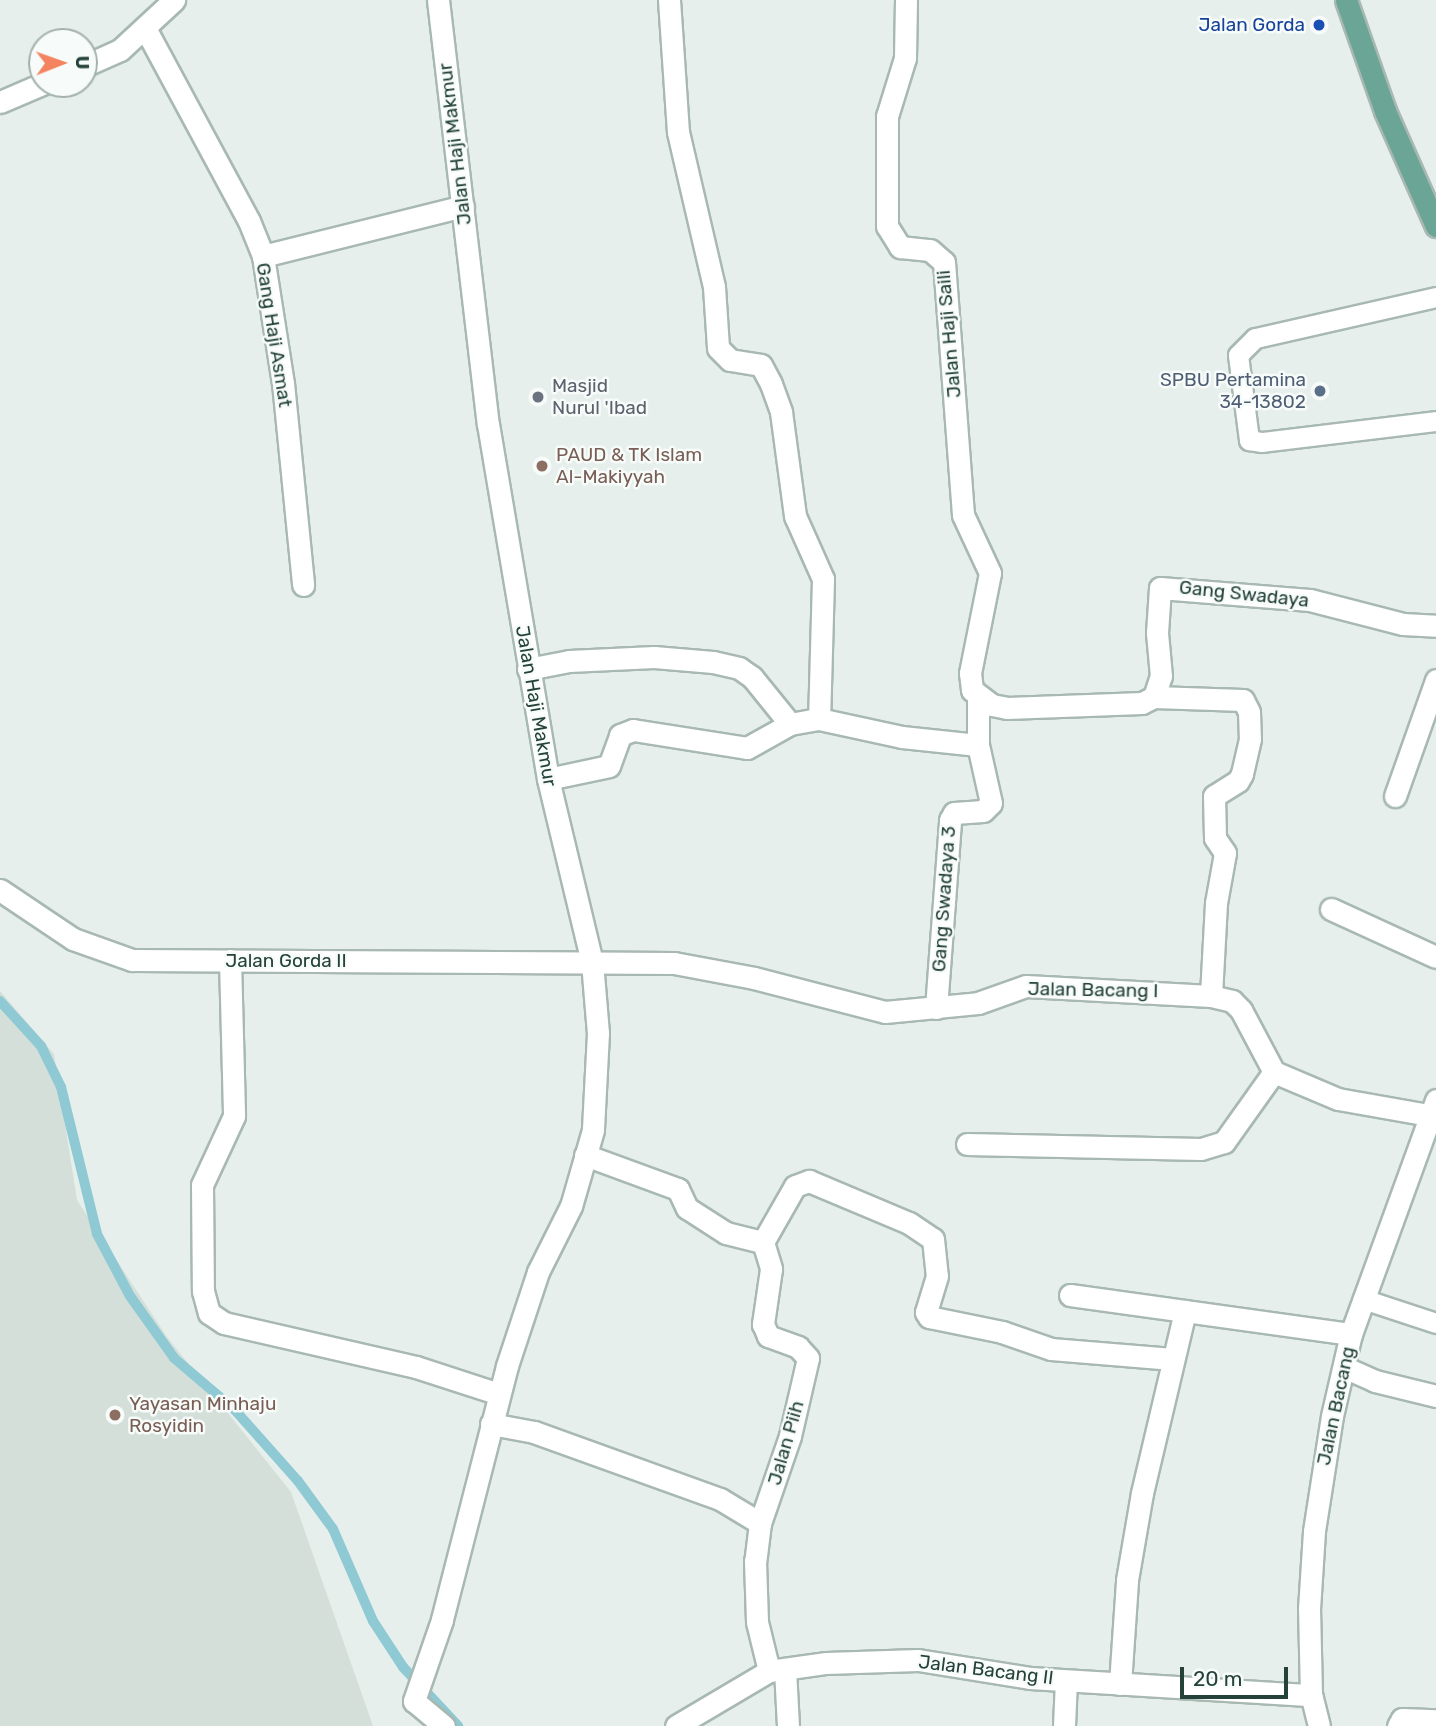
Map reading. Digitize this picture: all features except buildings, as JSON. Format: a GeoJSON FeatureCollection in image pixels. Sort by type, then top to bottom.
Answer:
{"type":"FeatureCollection","features":[{"type":"Feature","properties":{"kind":"main road"},"geometry":{"type":"LineString","coordinates":[[1346,0],[1385,111],[1436,226]]}},
{"type":"Feature","properties":{"kind":"street"},"geometry":{"type":"LineString","coordinates":[[98,59],[120,50],[174,0]]}},
{"type":"Feature","properties":{"kind":"street","name":"Jalan Haji Makmur"},"geometry":{"type":"LineString","coordinates":[[438,0],[488,424],[548,779],[592,962],[598,1033],[595,1107],[571,1206],[538,1272],[499,1394],[426,1673],[414,1701],[444,1726]]}},
{"type":"Feature","properties":{"kind":"street"},"geometry":{"type":"LineString","coordinates":[[669,0],[678,132],[715,288],[718,348],[730,360],[761,365],[771,384],[781,412],[799,530],[824,579],[819,719]]}},
{"type":"Feature","properties":{"kind":"street","name":"Jalan Haji Saili"},"geometry":{"type":"LineString","coordinates":[[906,0],[905,58],[887,116],[887,226],[900,247],[930,250],[944,262],[963,515],[989,573],[970,673],[972,690],[978,696]]}},
{"type":"Feature","properties":{"kind":"street","name":"Gang Haji Asmat"},"geometry":{"type":"LineString","coordinates":[[145,28],[249,221],[263,256],[283,383],[303,585]]}},
{"type":"Feature","properties":{"kind":"street"},"geometry":{"type":"LineString","coordinates":[[1,96],[28,88]]}},
{"type":"Feature","properties":{"kind":"street"},"geometry":{"type":"LineString","coordinates":[[263,256],[463,206]]}},
{"type":"Feature","properties":{"kind":"street","name":"Gang Swadaya"},"geometry":{"type":"LineString","coordinates":[[1154,698],[1161,676],[1157,633],[1160,588],[1310,600],[1403,624],[1436,626]]}},
{"type":"Feature","properties":{"kind":"street"},"geometry":{"type":"LineString","coordinates":[[528,668],[569,661],[654,657],[713,662],[739,668],[752,677],[790,724]]}},
{"type":"Feature","properties":{"kind":"street"},"geometry":{"type":"LineString","coordinates":[[1395,796],[1436,680]]}},
{"type":"Feature","properties":{"kind":"street"},"geometry":{"type":"LineString","coordinates":[[978,696],[1007,708],[1142,703],[1154,698],[1243,699],[1249,712],[1250,739],[1242,774],[1238,781],[1214,796],[1215,838],[1225,853],[1216,902],[1211,996]]}},
{"type":"Feature","properties":{"kind":"street","name":"Gang Swadaya 3"},"geometry":{"type":"LineString","coordinates":[[936,1008],[950,820],[954,813],[983,811],[990,803],[978,745],[978,696]]}},
{"type":"Feature","properties":{"kind":"street"},"geometry":{"type":"LineString","coordinates":[[548,779],[609,766],[620,735],[627,731],[646,730],[747,747],[790,724],[819,719],[902,737],[978,745]]}},
{"type":"Feature","properties":{"kind":"street","name":"Jalan Gorda II"},"geometry":{"type":"LineString","coordinates":[[0,890],[73,939],[111,956],[150,961],[592,962]]}},
{"type":"Feature","properties":{"kind":"street"},"geometry":{"type":"LineString","coordinates":[[1331,909],[1436,957]]}},
{"type":"Feature","properties":{"kind":"street"},"geometry":{"type":"LineString","coordinates":[[230,960],[234,1115],[202,1185],[203,1291],[209,1313],[225,1323],[416,1367],[499,1394]]}},
{"type":"Feature","properties":{"kind":"street","name":"Jalan Bacang I"},"geometry":{"type":"LineString","coordinates":[[592,962],[674,963],[754,978],[886,1012],[978,1003],[1026,986],[1211,996],[1232,1001],[1241,1010],[1274,1072]]}},
{"type":"Feature","properties":{"kind":"street"},"geometry":{"type":"LineString","coordinates":[[967,1144],[1201,1149],[1224,1142],[1274,1072],[1338,1099],[1433,1107]]}},
{"type":"Feature","properties":{"kind":"street","name":"Jalan Bacang"},"geometry":{"type":"LineString","coordinates":[[1319,1726],[1311,1695],[1314,1531],[1332,1416],[1346,1368],[1351,1334],[1433,1107]]}},
{"type":"Feature","properties":{"kind":"street"},"geometry":{"type":"LineString","coordinates":[[585,1155],[678,1189],[687,1208],[726,1233],[763,1242],[795,1185],[809,1181],[909,1223],[933,1239],[937,1276],[926,1312],[929,1317],[1002,1332],[1051,1349],[1173,1359]]}},
{"type":"Feature","properties":{"kind":"street","name":"Jalan Piih"},"geometry":{"type":"LineString","coordinates":[[763,1242],[771,1269],[763,1324],[768,1336],[798,1347],[808,1358],[790,1437],[760,1523],[755,1600],[777,1670],[788,1726]]}},
{"type":"Feature","properties":{"kind":"street"},"geometry":{"type":"LineString","coordinates":[[1070,1295],[1351,1334]]}},
{"type":"Feature","properties":{"kind":"street"},"geometry":{"type":"LineString","coordinates":[[1120,1684],[1127,1580],[1185,1311]]}},
{"type":"Feature","properties":{"kind":"street"},"geometry":{"type":"LineString","coordinates":[[1346,1368],[1375,1381],[1436,1396]]}},
{"type":"Feature","properties":{"kind":"street"},"geometry":{"type":"LineString","coordinates":[[491,1424],[534,1432],[720,1499],[760,1523]]}},
{"type":"Feature","properties":{"kind":"street","name":"Jalan Bacang II"},"geometry":{"type":"LineString","coordinates":[[676,1726],[777,1670],[919,1660],[1066,1681],[1311,1695]]}},
{"type":"Feature","properties":{"kind":"street"},"geometry":{"type":"LineString","coordinates":[[1065,1726],[1066,1681]]}},
{"type":"Feature","properties":{"kind":"street"},"geometry":{"type":"LineString","coordinates":[[1398,1726],[1402,1719],[1436,1720]]}},
{"type":"Feature","properties":{"kind":"lane"},"geometry":{"type":"LineString","coordinates":[[1436,297],[1255,338],[1238,355],[1249,439],[1262,442],[1436,421]]}},
{"type":"Feature","properties":{"kind":"lane"},"geometry":{"type":"LineString","coordinates":[[1363,1299],[1436,1323]]}},
{"type":"Feature","properties":{"kind":"shaded area","name":"Yayasan Minhaju Rosyidin"},"geometry":{"type":"Polygon","coordinates":[[[0,991],[54,1054],[77,1200],[167,1337],[291,1492],[373,1726],[0,1726],[0,991]]]}},
{"type":"Feature","properties":{"kind":"waterway"},"geometry":{"type":"LineString","coordinates":[[0,1001],[41,1046],[61,1087],[97,1234],[130,1296],[174,1358],[234,1409],[298,1481],[333,1529],[373,1621],[403,1667],[458,1726]]}},
{"type":"Feature","properties":{"kind":"place","name":"Jalan Gorda"},"geometry":{"type":"Point","coordinates":[1319,25]}},
{"type":"Feature","properties":{"kind":"place","name":"SPBU Pertamina 34-13802"},"geometry":{"type":"Point","coordinates":[1320,391]}},
{"type":"Feature","properties":{"kind":"place","name":"Masjid Nurul 'Ibad"},"geometry":{"type":"Point","coordinates":[538,397]}},
{"type":"Feature","properties":{"kind":"place","name":"PAUD & TK Islam Al-Makiyyah"},"geometry":{"type":"Point","coordinates":[542,466]}},
{"type":"Feature","properties":{"kind":"place","name":"Yayasan Minhaju Rosyidin"},"geometry":{"type":"Point","coordinates":[115,1415]}}]}
